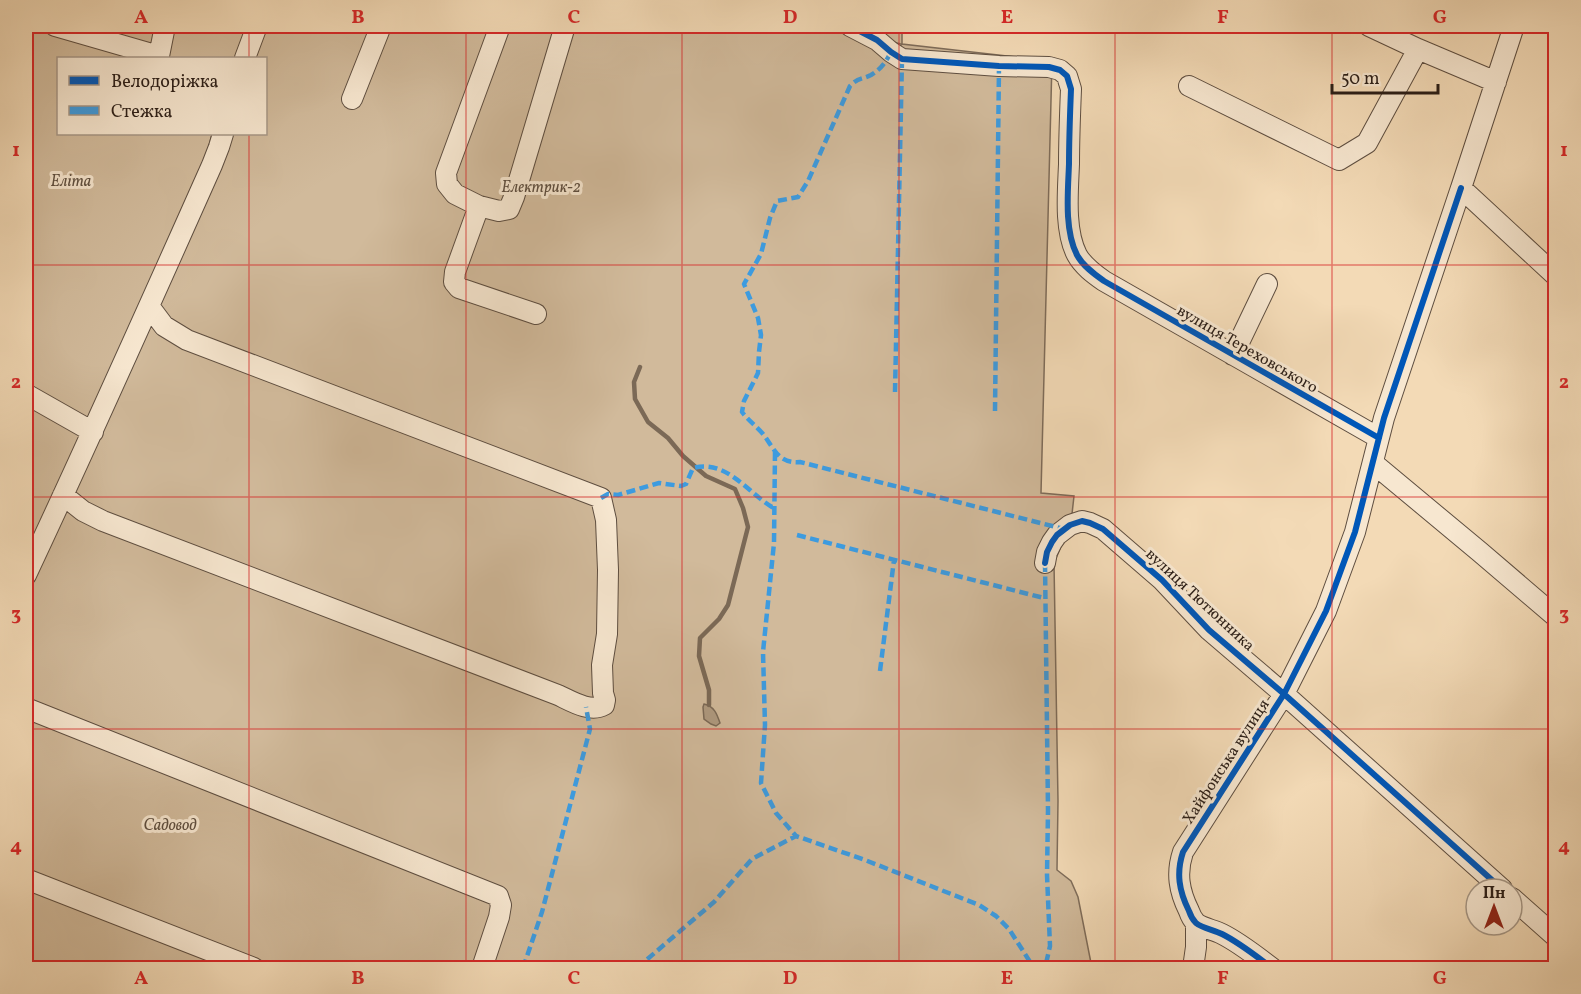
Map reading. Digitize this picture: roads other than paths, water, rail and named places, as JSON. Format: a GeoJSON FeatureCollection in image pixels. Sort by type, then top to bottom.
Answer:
{"type":"FeatureCollection","features":[{"type":"Feature","properties":{"kind":"street"},"geometry":{"type":"LineString","coordinates":[[55,26],[159,56],[165,26]]}},
{"type":"Feature","properties":{"kind":"street"},"geometry":{"type":"LineString","coordinates":[[245,57],[257,26]]}},
{"type":"Feature","properties":{"kind":"street"},"geometry":{"type":"LineString","coordinates":[[352,99],[381,26]]}},
{"type":"Feature","properties":{"kind":"street"},"geometry":{"type":"LineString","coordinates":[[501,26],[446,173],[447,184],[456,194],[479,206],[499,211],[509,209],[514,197],[565,26]]}},
{"type":"Feature","properties":{"kind":"street","name":"вулиця Тереховського"},"geometry":{"type":"LineString","coordinates":[[849,26],[877,40],[902,59],[1049,67],[1060,70],[1067,76],[1071,89],[1069,228],[1078,256],[1089,270],[1104,281],[1379,438]]}},
{"type":"Feature","properties":{"kind":"street"},"geometry":{"type":"LineString","coordinates":[[1369,26],[1496,82]]}},
{"type":"Feature","properties":{"kind":"street"},"geometry":{"type":"LineString","coordinates":[[1514,26],[1379,438],[1373,463],[1556,617]]}},
{"type":"Feature","properties":{"kind":"street"},"geometry":{"type":"LineString","coordinates":[[1189,86],[1339,160],[1367,143],[1418,49]]}},
{"type":"Feature","properties":{"kind":"street"},"geometry":{"type":"LineString","coordinates":[[26,575],[93,432],[212,165],[223,135]]}},
{"type":"Feature","properties":{"kind":"street"},"geometry":{"type":"LineString","coordinates":[[1461,188],[1556,276]]}},
{"type":"Feature","properties":{"kind":"street"},"geometry":{"type":"LineString","coordinates":[[479,206],[455,272],[454,282],[459,288],[536,314]]}},
{"type":"Feature","properties":{"kind":"street"},"geometry":{"type":"LineString","coordinates":[[1233,355],[1267,285]]}},
{"type":"Feature","properties":{"kind":"street"},"geometry":{"type":"LineString","coordinates":[[63,495],[84,511],[115,525],[586,707],[600,708],[604,705],[602,665],[607,634],[608,570],[606,520],[601,498],[187,340],[164,326],[149,306]]}},
{"type":"Feature","properties":{"kind":"street"},"geometry":{"type":"LineString","coordinates":[[26,394],[93,432]]}},
{"type":"Feature","properties":{"kind":"street","name":"Хайфонська вулиця"},"geometry":{"type":"LineString","coordinates":[[1196,923],[1187,908],[1179,886],[1178,872],[1183,852],[1284,694],[1326,611],[1355,532],[1373,463]]}},
{"type":"Feature","properties":{"kind":"street","name":"вулиця Тютюнника"},"geometry":{"type":"LineString","coordinates":[[1045,563],[1052,542],[1070,525],[1082,521],[1103,529],[1162,580],[1209,630],[1489,877]]}},
{"type":"Feature","properties":{"kind":"street"},"geometry":{"type":"LineString","coordinates":[[26,708],[498,896],[501,905],[499,917],[482,969]]}},
{"type":"Feature","properties":{"kind":"street"},"geometry":{"type":"LineString","coordinates":[[26,879],[254,969]]}},
{"type":"Feature","properties":{"kind":"street"},"geometry":{"type":"LineString","coordinates":[[1524,909],[1556,937]]}},
{"type":"Feature","properties":{"kind":"street"},"geometry":{"type":"LineString","coordinates":[[1193,969],[1196,923],[1223,935],[1253,953],[1272,969]]}},
{"type":"Feature","properties":{"kind":"waterway"},"geometry":{"type":"LineString","coordinates":[[640,367],[634,382],[635,399],[648,422],[668,438],[683,456],[706,476],[735,489],[748,527],[728,605],[719,619],[700,638],[699,656],[709,690],[709,705]]}},
{"type":"Feature","properties":{"kind":"park label","name":"Еліта"},"geometry":{"type":"Point","coordinates":[71,180]}},
{"type":"Feature","properties":{"kind":"park label","name":"Електрик-2"},"geometry":{"type":"Point","coordinates":[541,186]}},
{"type":"Feature","properties":{"kind":"park label","name":"Садовод"},"geometry":{"type":"Point","coordinates":[170,824]}}]}
